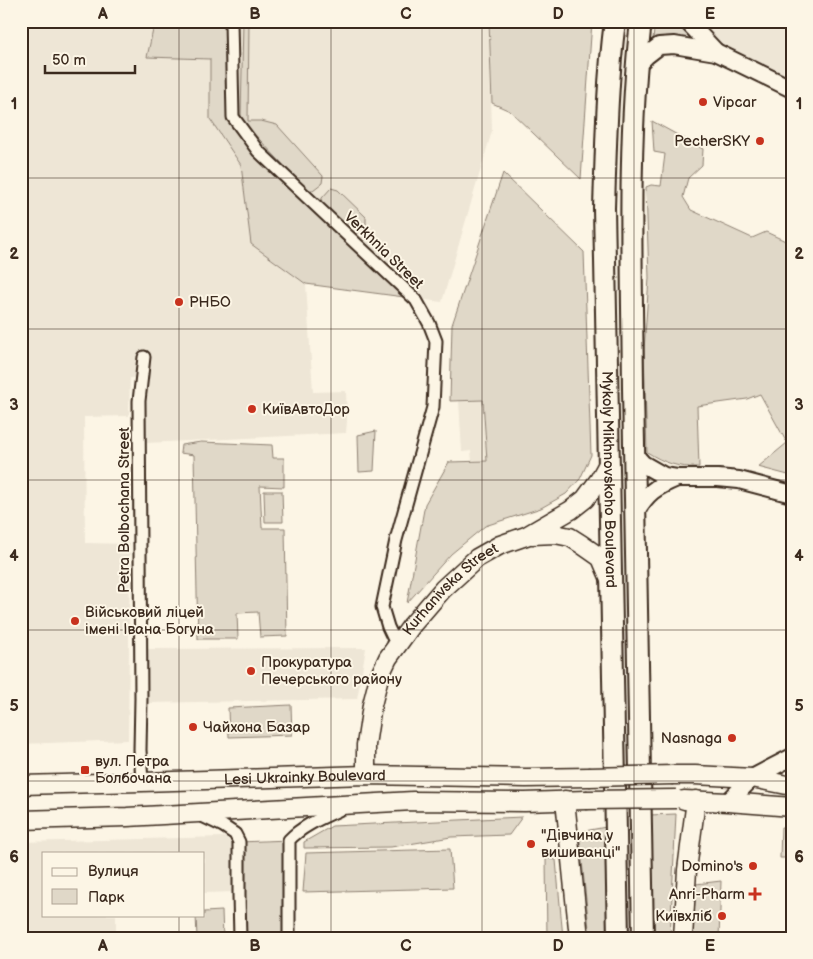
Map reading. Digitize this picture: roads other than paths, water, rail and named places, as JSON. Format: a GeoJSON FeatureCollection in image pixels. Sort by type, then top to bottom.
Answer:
{"type":"FeatureCollection","features":[{"type":"Feature","properties":{"kind":"highway","name":"Mykoly Mikhnovskoho Boulevard"},"geometry":{"type":"LineString","coordinates":[[615,21],[609,73],[604,208],[618,938]]}},
{"type":"Feature","properties":{"kind":"highway","name":"Mykoly Mikhnovskoho Boulevard"},"geometry":{"type":"LineString","coordinates":[[641,21],[632,134],[632,200],[634,454],[643,938]]}},
{"type":"Feature","properties":{"kind":"main road","name":"Kurhanivska Street"},"geometry":{"type":"LineString","coordinates":[[366,776],[366,745],[372,705],[379,677],[396,646],[443,588],[458,574],[477,558],[500,545],[526,536],[572,510],[585,499],[609,462]]}},
{"type":"Feature","properties":{"kind":"main road","name":"Kurhanivska Street"},"geometry":{"type":"LineString","coordinates":[[526,536],[555,534],[570,537],[601,558],[611,581]]}},
{"type":"Feature","properties":{"kind":"main road","name":"Lesi Ukrainky Boulevard"},"geometry":{"type":"LineString","coordinates":[[21,784],[366,776],[526,778],[695,775],[752,778],[792,786]]}},
{"type":"Feature","properties":{"kind":"main road"},"geometry":{"type":"LineString","coordinates":[[525,802],[530,795],[531,786],[526,778]]}},
{"type":"Feature","properties":{"kind":"main road","name":"Lesi Ukrainky Boulevard"},"geometry":{"type":"LineString","coordinates":[[21,820],[99,818],[413,801],[525,802],[676,799],[792,808]]}},
{"type":"Feature","properties":{"kind":"main road"},"geometry":{"type":"LineString","coordinates":[[565,800],[579,938]]}},
{"type":"Feature","properties":{"kind":"main road"},"geometry":{"type":"LineString","coordinates":[[683,938],[687,870],[696,800]]}},
{"type":"Feature","properties":{"kind":"street","name":"Verkhnia Street"},"geometry":{"type":"LineString","coordinates":[[231,21],[233,118],[258,151],[416,300],[429,323],[436,341],[433,407],[396,540],[382,607],[396,646]]}},
{"type":"Feature","properties":{"kind":"street"},"geometry":{"type":"LineString","coordinates":[[688,21],[716,52]]}},
{"type":"Feature","properties":{"kind":"street"},"geometry":{"type":"LineString","coordinates":[[636,66],[659,46],[674,45],[716,52],[792,89]]}},
{"type":"Feature","properties":{"kind":"street","name":"Petra Bolbochana Street"},"geometry":{"type":"LineString","coordinates":[[142,782],[140,750],[138,401],[144,357]]}},
{"type":"Feature","properties":{"kind":"street"},"geometry":{"type":"LineString","coordinates":[[634,454],[643,464],[664,476],[739,480],[792,494]]}},
{"type":"Feature","properties":{"kind":"street"},"geometry":{"type":"LineString","coordinates":[[635,513],[643,500],[651,492],[677,478]]}},
{"type":"Feature","properties":{"kind":"street"},"geometry":{"type":"LineString","coordinates":[[728,802],[752,778],[792,757]]}},
{"type":"Feature","properties":{"kind":"street"},"geometry":{"type":"LineString","coordinates":[[289,938],[289,840],[303,828],[351,804]]}},
{"type":"Feature","properties":{"kind":"street"},"geometry":{"type":"LineString","coordinates":[[196,813],[235,834],[239,842],[240,938]]}},
{"type":"Feature","properties":{"kind":"place","name":"Vipcar"},"geometry":{"type":"Point","coordinates":[703,102]}},
{"type":"Feature","properties":{"kind":"place","name":"PecherSKY"},"geometry":{"type":"Point","coordinates":[760,141]}},
{"type":"Feature","properties":{"kind":"place","name":"РНБО"},"geometry":{"type":"Point","coordinates":[179,302]}},
{"type":"Feature","properties":{"kind":"place","name":"КиївАвтоДор"},"geometry":{"type":"Point","coordinates":[252,409]}},
{"type":"Feature","properties":{"kind":"place","name":"Військовий ліцей імені Івана Богуна"},"geometry":{"type":"Point","coordinates":[75,621]}},
{"type":"Feature","properties":{"kind":"place","name":"Прокуратура Печерського району"},"geometry":{"type":"Point","coordinates":[251,671]}},
{"type":"Feature","properties":{"kind":"place","name":"Чайхона Базар"},"geometry":{"type":"Point","coordinates":[193,727]}},
{"type":"Feature","properties":{"kind":"place","name":"Nasnaga"},"geometry":{"type":"Point","coordinates":[732,738]}},
{"type":"Feature","properties":{"kind":"place","name":"вул. Петра Болбочана"},"geometry":{"type":"Point","coordinates":[85,770]}},
{"type":"Feature","properties":{"kind":"place","name":"\"Дівчина у вишиванці\""},"geometry":{"type":"Point","coordinates":[531,844]}},
{"type":"Feature","properties":{"kind":"place","name":"Domino's"},"geometry":{"type":"Point","coordinates":[753,866]}},
{"type":"Feature","properties":{"kind":"place","name":"Anri-Pharm"},"geometry":{"type":"Point","coordinates":[755,894]}},
{"type":"Feature","properties":{"kind":"place","name":"Київхліб"},"geometry":{"type":"Point","coordinates":[722,916]}}]}
